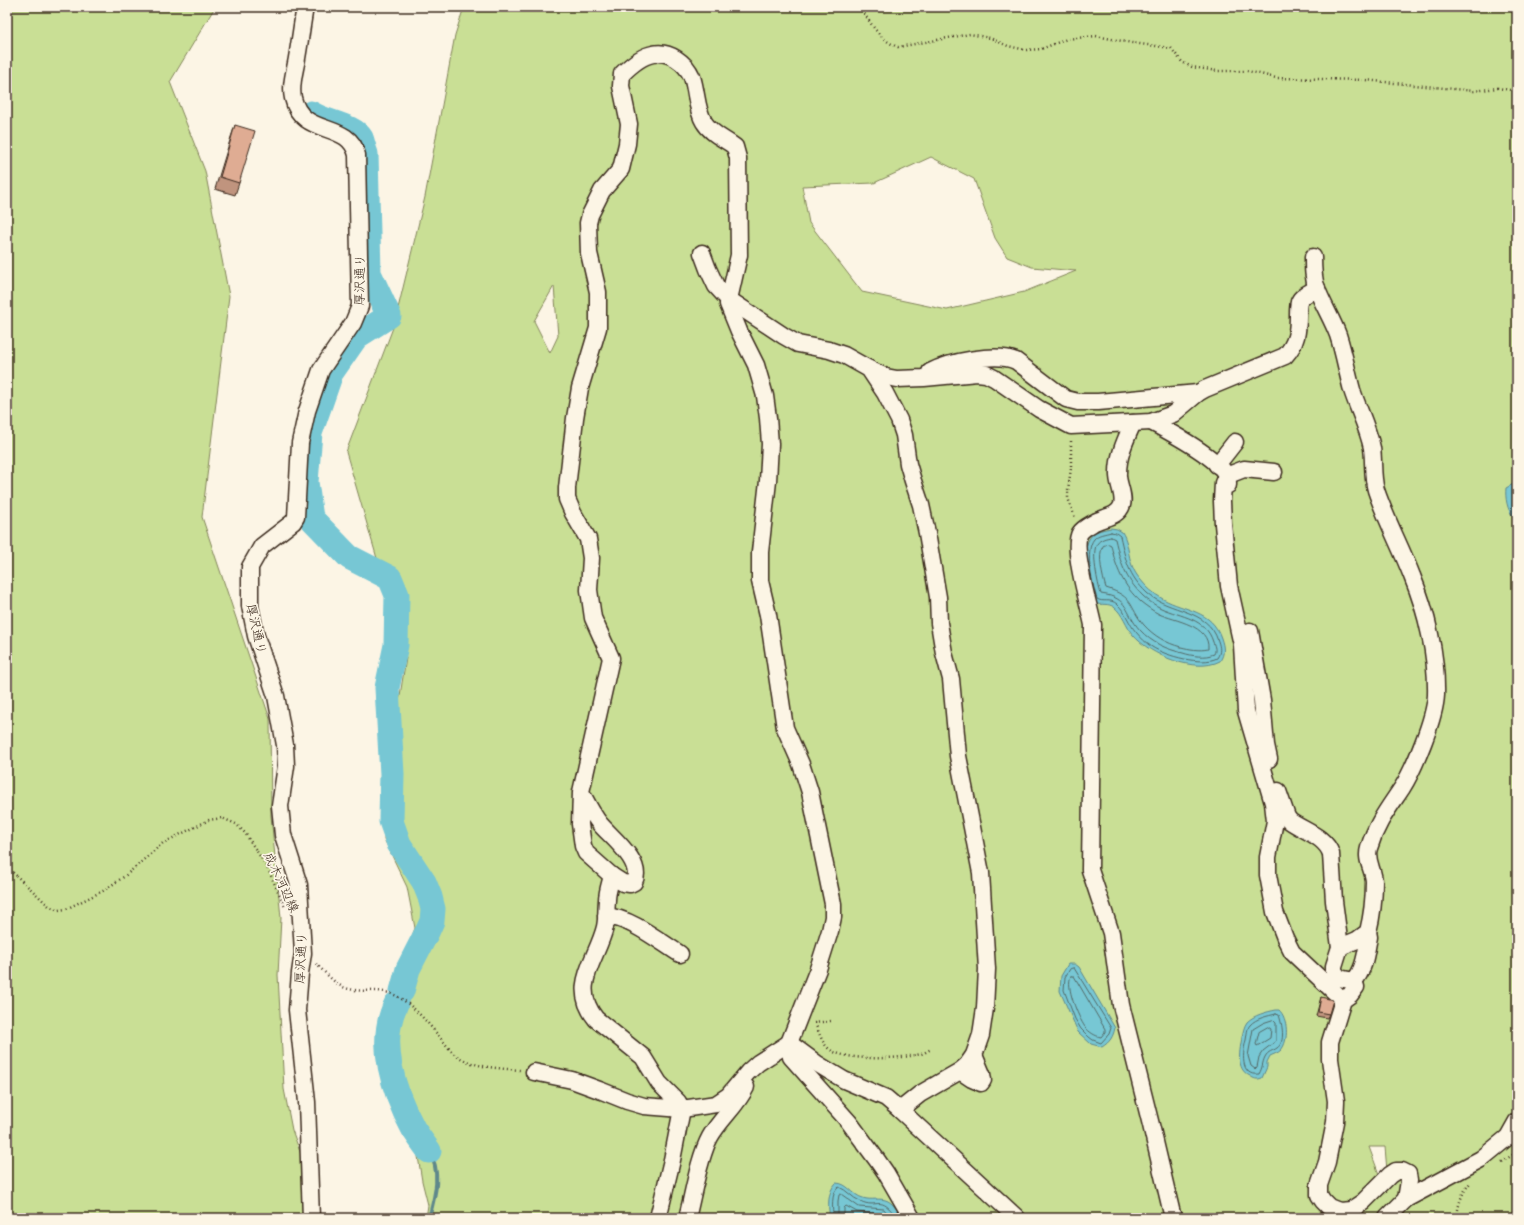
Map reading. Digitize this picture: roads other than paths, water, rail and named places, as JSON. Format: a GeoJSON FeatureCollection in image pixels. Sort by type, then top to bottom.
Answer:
{"type":"FeatureCollection","features":[{"type":"Feature","properties":{"kind":"street","name":"厚沢通り"},"geometry":{"type":"LineString","coordinates":[[305,7],[292,96],[301,116],[310,122],[349,139],[356,150],[360,296],[358,314],[321,370],[307,411],[299,449],[296,517],[293,522],[262,546],[250,567],[250,606],[256,636],[276,696],[285,745],[286,766],[280,806],[283,835],[299,885],[303,953],[297,1010],[307,1102],[311,1218]]}},
{"type":"Feature","properties":{"kind":"street"},"geometry":{"type":"LineString","coordinates":[[534,1072],[572,1080],[644,1106],[682,1109],[716,1104],[728,1096],[748,1072],[788,1042],[820,963],[833,917],[833,904],[810,792],[801,764],[785,728],[768,615],[760,581],[760,552],[768,481],[768,418],[765,396],[756,365],[730,311],[728,299],[735,276],[739,255],[738,170],[735,147],[715,134],[705,123],[701,116],[692,76],[681,62],[667,54],[652,54],[632,64],[622,74],[621,86],[629,124],[627,144],[621,169],[602,191],[590,215],[588,223],[588,253],[598,292],[598,328],[580,388],[567,488],[567,499],[588,539],[591,558],[589,590],[593,618],[611,658],[582,792],[580,824],[583,846],[586,853],[612,876],[623,883],[630,884],[634,882],[637,874],[633,863],[624,850],[600,824],[587,804],[582,792]]}},
{"type":"Feature","properties":{"kind":"street"},"geometry":{"type":"LineString","coordinates":[[702,253],[716,286],[728,299],[798,344],[829,350],[844,355],[886,377],[897,379],[977,373],[986,374],[1039,409],[1071,426],[1152,422],[1173,414],[1198,394],[1255,367],[1285,356],[1292,348],[1297,338],[1299,302],[1305,295],[1317,288]]}},
{"type":"Feature","properties":{"kind":"street"},"geometry":{"type":"LineString","coordinates":[[1313,257],[1317,288],[1338,336],[1360,415],[1366,428],[1372,453],[1376,489],[1413,577],[1423,606],[1435,667],[1436,697],[1428,730],[1409,775],[1380,821],[1369,847],[1368,858],[1374,881],[1372,911],[1368,932],[1369,937],[1361,972],[1354,981]]}},
{"type":"Feature","properties":{"kind":"street"},"geometry":{"type":"LineString","coordinates":[[924,378],[928,373],[950,364],[976,359],[1007,359],[1016,361],[1066,399],[1071,401],[1098,402],[1198,394]]}},
{"type":"Feature","properties":{"kind":"street"},"geometry":{"type":"LineString","coordinates":[[869,369],[885,393],[899,420],[904,436],[908,464],[923,512],[938,597],[939,623],[944,653],[951,679],[958,756],[981,873],[987,969],[985,1008],[981,1035],[974,1055],[967,1065],[960,1071],[920,1094],[900,1110]]}},
{"type":"Feature","properties":{"kind":"street"},"geometry":{"type":"LineString","coordinates":[[1152,422],[1183,440],[1222,470],[1228,485],[1226,501],[1235,588],[1239,606],[1250,634],[1262,700],[1266,745],[1272,774],[1287,817],[1290,821],[1322,840],[1329,847],[1331,854],[1334,901],[1340,947],[1334,966],[1334,971],[1339,978],[1354,981]]}},
{"type":"Feature","properties":{"kind":"street"},"geometry":{"type":"LineString","coordinates":[[1133,424],[1119,461],[1117,474],[1119,487],[1123,496],[1123,503],[1120,510],[1114,515],[1099,520],[1086,527],[1078,538],[1083,587],[1093,625],[1090,870],[1111,933],[1120,1005],[1152,1125],[1173,1218]]}},
{"type":"Feature","properties":{"kind":"street"},"geometry":{"type":"LineString","coordinates":[[1235,442],[1222,470],[1224,483],[1222,501],[1224,539],[1229,586],[1242,645],[1246,711],[1274,803]]}},
{"type":"Feature","properties":{"kind":"street"},"geometry":{"type":"LineString","coordinates":[[1222,470],[1244,469],[1274,472]]}},
{"type":"Feature","properties":{"kind":"street"},"geometry":{"type":"LineString","coordinates":[[1272,774],[1275,821],[1268,857],[1268,875],[1275,912],[1292,952],[1343,1000]]}},
{"type":"Feature","properties":{"kind":"street"},"geometry":{"type":"LineString","coordinates":[[612,876],[607,900],[605,928],[586,974],[584,989],[587,1005],[596,1019],[643,1057],[659,1083],[678,1102],[682,1109],[672,1160],[658,1218]]}},
{"type":"Feature","properties":{"kind":"street"},"geometry":{"type":"LineString","coordinates":[[606,916],[627,921],[680,954]]}},
{"type":"Feature","properties":{"kind":"street"},"geometry":{"type":"LineString","coordinates":[[1340,947],[1357,940],[1368,932]]}},
{"type":"Feature","properties":{"kind":"street"},"geometry":{"type":"LineString","coordinates":[[1354,981],[1356,987],[1350,995],[1343,1000],[1330,1042],[1330,1059],[1336,1101],[1335,1122],[1327,1162],[1319,1185],[1319,1195],[1329,1207],[1339,1211],[1351,1210],[1363,1202],[1390,1175],[1396,1171],[1402,1171],[1408,1174],[1409,1181],[1406,1199]]}},
{"type":"Feature","properties":{"kind":"street"},"geometry":{"type":"LineString","coordinates":[[788,1042],[816,1063],[844,1080],[886,1098],[1017,1218]]}},
{"type":"Feature","properties":{"kind":"street"},"geometry":{"type":"LineString","coordinates":[[788,1042],[791,1057],[849,1122],[877,1160],[912,1218]]}},
{"type":"Feature","properties":{"kind":"street"},"geometry":{"type":"LineString","coordinates":[[960,1071],[981,1083],[983,1080],[982,1074],[974,1055]]}},
{"type":"Feature","properties":{"kind":"street"},"geometry":{"type":"LineString","coordinates":[[687,1218],[704,1148],[710,1136],[744,1092],[758,1064]]}},
{"type":"Feature","properties":{"kind":"street"},"geometry":{"type":"LineString","coordinates":[[1387,1218],[1406,1199],[1481,1159],[1508,1137],[1517,1121]]}},
{"type":"Feature","properties":{"kind":"water"},"geometry":{"type":"Polygon","coordinates":[[[1517,482],[1517,517],[1514,517],[1507,504],[1506,488],[1517,482]]]}},
{"type":"Feature","properties":{"kind":"water"},"geometry":{"type":"Polygon","coordinates":[[[1111,528],[1122,532],[1127,543],[1133,567],[1142,582],[1148,588],[1156,595],[1171,603],[1197,612],[1211,622],[1217,629],[1224,650],[1220,661],[1210,664],[1186,664],[1161,655],[1150,649],[1133,635],[1120,613],[1114,607],[1096,604],[1087,566],[1087,546],[1090,538],[1096,532],[1111,528]]]}},
{"type":"Feature","properties":{"kind":"water"},"geometry":{"type":"Polygon","coordinates":[[[1068,964],[1075,964],[1079,967],[1115,1028],[1111,1039],[1102,1047],[1091,1044],[1078,1032],[1060,991],[1061,976],[1068,964]]]}},
{"type":"Feature","properties":{"kind":"water"},"geometry":{"type":"Polygon","coordinates":[[[1279,1010],[1282,1014],[1286,1024],[1284,1046],[1277,1053],[1270,1056],[1262,1078],[1254,1078],[1245,1073],[1240,1064],[1240,1048],[1244,1027],[1253,1017],[1279,1010]]]}},
{"type":"Feature","properties":{"kind":"water"},"geometry":{"type":"Polygon","coordinates":[[[836,1183],[844,1185],[863,1198],[882,1199],[890,1202],[902,1218],[830,1218],[830,1195],[836,1183]]]}},
{"type":"Feature","properties":{"kind":"waterway"},"geometry":{"type":"LineString","coordinates":[[311,113],[352,130],[361,138],[366,154],[369,273],[389,316],[356,337],[331,373],[310,433],[306,482],[311,518],[349,557],[390,578],[397,595],[396,645],[387,688],[392,774],[391,821],[399,844],[424,882],[433,909],[432,921],[408,969],[402,991]]}},
{"type":"Feature","properties":{"kind":"waterway"},"geometry":{"type":"LineString","coordinates":[[396,1004],[390,1019],[388,1034],[390,1067],[394,1083],[406,1114],[413,1128],[429,1151]]}},
{"type":"Feature","properties":{"kind":"waterway"},"geometry":{"type":"LineString","coordinates":[[429,1151],[435,1167],[436,1184],[429,1218]]}}]}
